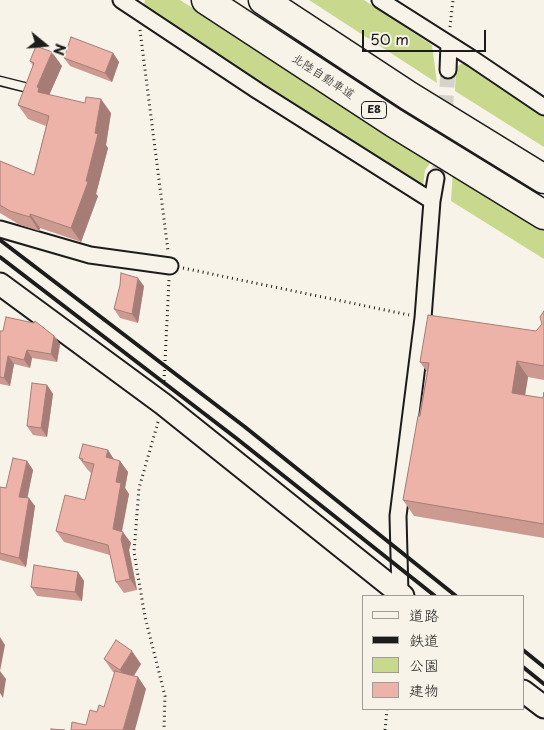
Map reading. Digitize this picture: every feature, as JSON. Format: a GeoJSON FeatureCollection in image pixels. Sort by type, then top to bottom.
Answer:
{"type":"FeatureCollection","features":[{"type":"Feature","properties":{"kind":"highway","name":"北陸自動車道"},"geometry":{"type":"LineString","coordinates":[[206,0],[394,123],[544,215]]}},
{"type":"Feature","properties":{"kind":"highway","name":"E8"},"geometry":{"type":"LineString","coordinates":[[263,0],[409,96],[544,179]]}},
{"type":"Feature","properties":{"kind":"street"},"geometry":{"type":"LineString","coordinates":[[121,0],[138,6],[171,32],[258,91],[432,201]]}},
{"type":"Feature","properties":{"kind":"street"},"geometry":{"type":"LineString","coordinates":[[380,0],[544,107]]}},
{"type":"Feature","properties":{"kind":"street"},"geometry":{"type":"LineString","coordinates":[[448,70],[449,44]]}},
{"type":"Feature","properties":{"kind":"street"},"geometry":{"type":"LineString","coordinates":[[401,595],[398,516],[423,318],[432,201],[436,178]]}},
{"type":"Feature","properties":{"kind":"street"},"geometry":{"type":"LineString","coordinates":[[0,229],[90,254],[170,266]]}},
{"type":"Feature","properties":{"kind":"street"},"geometry":{"type":"LineString","coordinates":[[0,284],[163,404],[401,595]]}},
{"type":"Feature","properties":{"kind":"street"},"geometry":{"type":"LineString","coordinates":[[423,318],[441,321]]}},
{"type":"Feature","properties":{"kind":"street"},"geometry":{"type":"LineString","coordinates":[[524,692],[544,707]]}},
{"type":"Feature","properties":{"kind":"lane"},"geometry":{"type":"LineString","coordinates":[[0,82],[32,89]]}},
{"type":"Feature","properties":{"kind":"path"},"geometry":{"type":"LineString","coordinates":[[449,44],[453,0]]}},
{"type":"Feature","properties":{"kind":"path"},"geometry":{"type":"LineString","coordinates":[[138,6],[170,266],[163,404],[139,488],[134,552],[145,617],[165,696],[164,730]]}},
{"type":"Feature","properties":{"kind":"path"},"geometry":{"type":"LineString","coordinates":[[170,266],[423,318]]}},
{"type":"Feature","properties":{"kind":"path"},"geometry":{"type":"LineString","coordinates":[[385,730],[387,710]]}},
{"type":"Feature","properties":{"kind":"green space"},"geometry":{"type":"Polygon","coordinates":[[[145,0],[180,0],[433,159],[425,170],[423,186],[261,85],[144,5],[145,0]]]}},
{"type":"Feature","properties":{"kind":"green space"},"geometry":{"type":"Polygon","coordinates":[[[309,0],[364,0],[432,45],[437,83],[309,0]]]}},
{"type":"Feature","properties":{"kind":"green space"},"geometry":{"type":"Polygon","coordinates":[[[465,62],[544,116],[544,147],[455,91],[456,67],[465,62]]]}},
{"type":"Feature","properties":{"kind":"green space"},"geometry":{"type":"Polygon","coordinates":[[[453,169],[544,226],[544,259],[451,201],[453,169]]]}},
{"type":"Feature","properties":{"kind":"building"},"geometry":{"type":"Polygon","coordinates":[[[71,37],[113,53],[105,73],[64,58],[71,37]]]}},
{"type":"Feature","properties":{"kind":"building"},"geometry":{"type":"Polygon","coordinates":[[[36,46],[52,52],[37,87],[39,88],[38,92],[85,103],[86,97],[101,99],[95,133],[98,134],[86,181],[88,182],[71,228],[30,214],[30,217],[10,211],[0,205],[0,161],[34,175],[49,116],[18,105],[34,63],[30,61],[36,46]]]}},
{"type":"Feature","properties":{"kind":"building"},"geometry":{"type":"Polygon","coordinates":[[[121,273],[138,278],[132,314],[114,309],[121,273]]]}},
{"type":"Feature","properties":{"kind":"building"},"geometry":{"type":"Polygon","coordinates":[[[544,311],[544,366],[517,361],[512,393],[543,398],[544,392],[544,524],[403,500],[429,363],[420,362],[428,315],[536,331],[542,324],[540,317],[544,311]]]}},
{"type":"Feature","properties":{"kind":"building"},"geometry":{"type":"Polygon","coordinates":[[[6,317],[34,323],[35,321],[54,336],[51,354],[27,350],[24,360],[8,356],[4,378],[0,377],[0,331],[3,331],[6,317]]]}},
{"type":"Feature","properties":{"kind":"building"},"geometry":{"type":"Polygon","coordinates":[[[32,383],[47,385],[41,428],[27,426],[32,383]]]}},
{"type":"Feature","properties":{"kind":"building"},"geometry":{"type":"Polygon","coordinates":[[[83,444],[108,450],[106,457],[120,461],[116,482],[121,483],[113,529],[123,532],[121,539],[130,579],[116,582],[108,545],[56,531],[65,495],[85,500],[94,464],[82,461],[83,459],[79,458],[83,444]]]}},
{"type":"Feature","properties":{"kind":"building"},"geometry":{"type":"Polygon","coordinates":[[[13,458],[27,461],[19,497],[29,498],[19,558],[0,553],[0,487],[6,488],[13,458]]]}},
{"type":"Feature","properties":{"kind":"building"},"geometry":{"type":"Polygon","coordinates":[[[34,565],[78,572],[75,592],[31,587],[34,565]]]}},
{"type":"Feature","properties":{"kind":"building"},"geometry":{"type":"Polygon","coordinates":[[[116,640],[132,651],[120,670],[104,659],[116,640]]]}},
{"type":"Feature","properties":{"kind":"building"},"geometry":{"type":"Polygon","coordinates":[[[115,671],[138,677],[123,730],[71,730],[72,722],[86,725],[90,710],[97,712],[99,705],[104,707],[115,671]]]}},
{"type":"Feature","properties":{"kind":"tunnel"},"geometry":{"type":"LineString","coordinates":[[436,178],[442,163],[448,70]]}},
{"type":"Feature","properties":{"kind":"railway"},"geometry":{"type":"LineString","coordinates":[[0,240],[245,427],[455,595]]}},
{"type":"Feature","properties":{"kind":"railway"},"geometry":{"type":"LineString","coordinates":[[0,257],[236,438],[434,595]]}},
{"type":"Feature","properties":{"kind":"railway"},"geometry":{"type":"LineString","coordinates":[[524,651],[544,667]]}},
{"type":"Feature","properties":{"kind":"railway"},"geometry":{"type":"LineString","coordinates":[[524,668],[544,684]]}}]}
